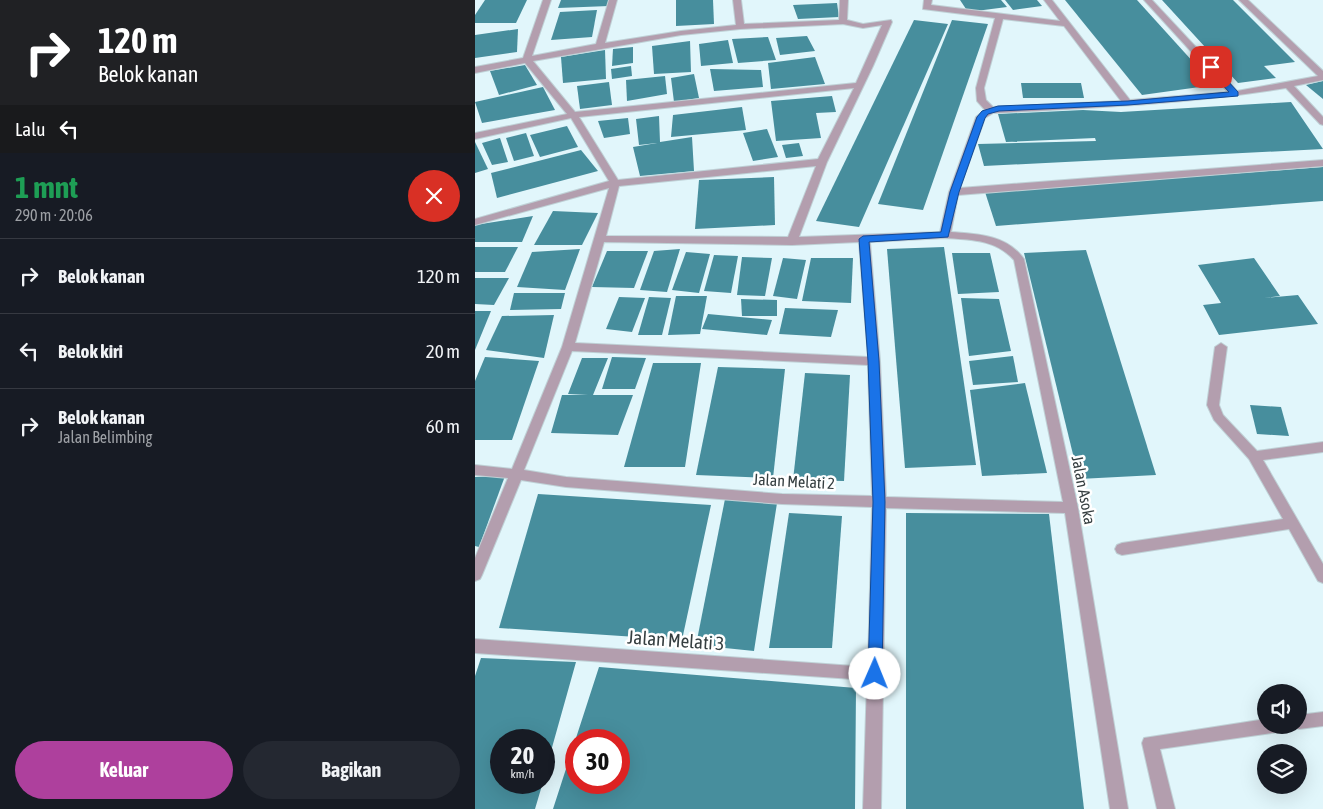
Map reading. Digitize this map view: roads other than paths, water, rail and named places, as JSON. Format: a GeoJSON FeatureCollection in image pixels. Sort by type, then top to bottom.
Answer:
{"type":"FeatureCollection","features":[{"type":"Feature","properties":{"kind":"street"},"geometry":{"type":"LineString","coordinates":[[527,60],[547,0]]}},
{"type":"Feature","properties":{"kind":"street"},"geometry":{"type":"LineString","coordinates":[[600,46],[613,0]]}},
{"type":"Feature","properties":{"kind":"street"},"geometry":{"type":"LineString","coordinates":[[737,0],[740,27]]}},
{"type":"Feature","properties":{"kind":"street"},"geometry":{"type":"LineString","coordinates":[[843,22],[844,0]]}},
{"type":"Feature","properties":{"kind":"street"},"geometry":{"type":"LineString","coordinates":[[928,0],[926,7],[1067,24]]}},
{"type":"Feature","properties":{"kind":"street"},"geometry":{"type":"LineString","coordinates":[[1048,0],[1128,103]]}},
{"type":"Feature","properties":{"kind":"street"},"geometry":{"type":"LineString","coordinates":[[1149,0],[1235,94]]}},
{"type":"Feature","properties":{"kind":"street"},"geometry":{"type":"LineString","coordinates":[[1243,0],[1323,76]]}},
{"type":"Feature","properties":{"kind":"street"},"geometry":{"type":"LineString","coordinates":[[991,110],[982,101],[980,88],[999,17]]}},
{"type":"Feature","properties":{"kind":"street"},"geometry":{"type":"LineString","coordinates":[[475,70],[600,46],[681,33],[740,27],[843,22],[863,26],[887,22],[859,85],[821,162],[791,242]]}},
{"type":"Feature","properties":{"kind":"street"},"geometry":{"type":"LineString","coordinates":[[475,574],[568,347],[615,183],[610,172],[573,115],[527,60]]}},
{"type":"Feature","properties":{"kind":"street"},"geometry":{"type":"LineString","coordinates":[[945,235],[955,192],[981,117],[991,110],[1128,103],[1235,94],[1289,85],[1323,76]]}},
{"type":"Feature","properties":{"kind":"street"},"geometry":{"type":"LineString","coordinates":[[475,136],[573,115],[859,85]]}},
{"type":"Feature","properties":{"kind":"street"},"geometry":{"type":"LineString","coordinates":[[1289,85],[1323,122]]}},
{"type":"Feature","properties":{"kind":"street"},"geometry":{"type":"LineString","coordinates":[[475,222],[615,183],[821,162]]}},
{"type":"Feature","properties":{"kind":"street"},"geometry":{"type":"LineString","coordinates":[[955,192],[1323,163]]}},
{"type":"Feature","properties":{"kind":"street","name":"Jalan Asoka"},"geometry":{"type":"LineString","coordinates":[[600,239],[699,243],[791,242],[945,235],[985,238],[1011,248],[1019,259],[1071,508],[1119,809]]}},
{"type":"Feature","properties":{"kind":"street"},"geometry":{"type":"LineString","coordinates":[[863,239],[874,361],[879,502],[872,809]]}},
{"type":"Feature","properties":{"kind":"street"},"geometry":{"type":"LineString","coordinates":[[568,347],[874,361]]}},
{"type":"Feature","properties":{"kind":"street"},"geometry":{"type":"LineString","coordinates":[[1221,347],[1213,392],[1213,404],[1218,417],[1253,456],[1323,577]]}},
{"type":"Feature","properties":{"kind":"street"},"geometry":{"type":"LineString","coordinates":[[1253,456],[1323,447]]}},
{"type":"Feature","properties":{"kind":"street","name":"Jalan Melati 2"},"geometry":{"type":"LineString","coordinates":[[475,470],[566,482],[782,499],[1071,508]]}},
{"type":"Feature","properties":{"kind":"street"},"geometry":{"type":"LineString","coordinates":[[1122,549],[1293,523]]}},
{"type":"Feature","properties":{"kind":"street","name":"Jalan Melati 3"},"geometry":{"type":"LineString","coordinates":[[475,646],[875,674]]}},
{"type":"Feature","properties":{"kind":"street"},"geometry":{"type":"LineString","coordinates":[[1307,721],[1323,719]]}},
{"type":"Feature","properties":{"kind":"street"},"geometry":{"type":"LineString","coordinates":[[1166,809],[1149,743],[1257,728]]}}]}
